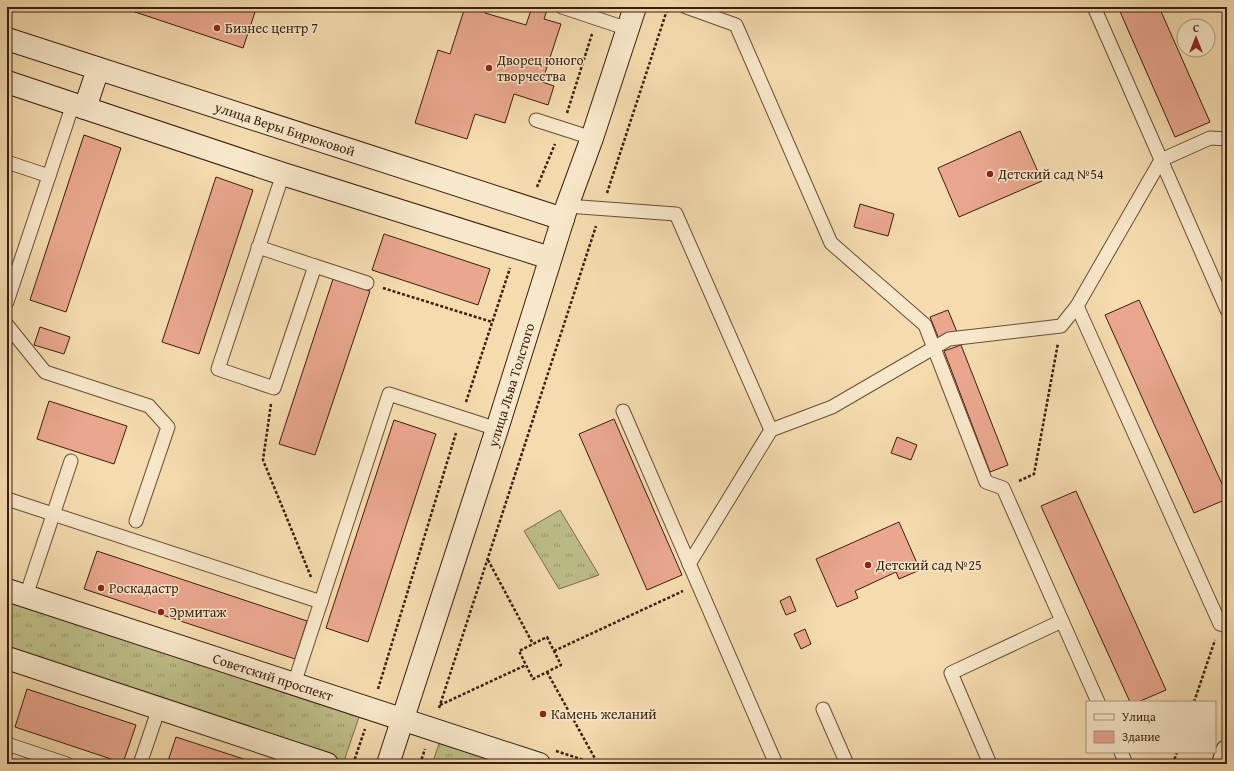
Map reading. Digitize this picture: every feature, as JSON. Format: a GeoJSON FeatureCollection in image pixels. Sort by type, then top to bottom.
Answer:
{"type":"FeatureCollection","features":[{"type":"Feature","properties":{"kind":"street","name":"улица Льва Толстого"},"geometry":{"type":"LineString","coordinates":[[388,764],[497,429],[565,212],[592,138],[635,7]]}},
{"type":"Feature","properties":{"kind":"street","name":"улица Веры Бирюковой"},"geometry":{"type":"LineString","coordinates":[[7,39],[530,208],[565,212]]}},
{"type":"Feature","properties":{"kind":"street"},"geometry":{"type":"LineString","coordinates":[[79,106],[98,69]]}},
{"type":"Feature","properties":{"kind":"street"},"geometry":{"type":"LineString","coordinates":[[7,82],[283,174],[550,258]]}},
{"type":"Feature","properties":{"kind":"street","name":"Советский проспект"},"geometry":{"type":"LineString","coordinates":[[17,593],[539,764]]}},
{"type":"Feature","properties":{"kind":"street"},"geometry":{"type":"LineString","coordinates":[[7,658],[327,764]]}},
{"type":"Feature","properties":{"kind":"street"},"geometry":{"type":"LineString","coordinates":[[1223,764],[1227,751]]}},
{"type":"Feature","properties":{"kind":"lane"},"geometry":{"type":"LineString","coordinates":[[562,7],[628,29]]}},
{"type":"Feature","properties":{"kind":"lane"},"geometry":{"type":"LineString","coordinates":[[686,7],[736,25],[831,243],[925,325],[986,482],[1003,488],[1098,701]]}},
{"type":"Feature","properties":{"kind":"lane"},"geometry":{"type":"LineString","coordinates":[[1094,7],[1227,310]]}},
{"type":"Feature","properties":{"kind":"lane"},"geometry":{"type":"LineString","coordinates":[[7,302],[49,176],[79,106]]}},
{"type":"Feature","properties":{"kind":"lane"},"geometry":{"type":"LineString","coordinates":[[536,120],[592,138]]}},
{"type":"Feature","properties":{"kind":"lane"},"geometry":{"type":"LineString","coordinates":[[689,564],[772,430],[832,407],[949,339],[1061,326],[1077,306],[1161,160],[1210,138],[1227,139]]}},
{"type":"Feature","properties":{"kind":"lane"},"geometry":{"type":"LineString","coordinates":[[7,162],[49,176]]}},
{"type":"Feature","properties":{"kind":"lane"},"geometry":{"type":"LineString","coordinates":[[283,174],[218,369],[274,388],[315,266]]}},
{"type":"Feature","properties":{"kind":"lane"},"geometry":{"type":"LineString","coordinates":[[565,212],[602,208],[676,214],[772,430]]}},
{"type":"Feature","properties":{"kind":"lane"},"geometry":{"type":"LineString","coordinates":[[258,247],[367,283]]}},
{"type":"Feature","properties":{"kind":"lane"},"geometry":{"type":"LineString","coordinates":[[1077,306],[1223,625]]}},
{"type":"Feature","properties":{"kind":"lane"},"geometry":{"type":"LineString","coordinates":[[7,325],[46,372],[149,406],[168,428],[136,521]]}},
{"type":"Feature","properties":{"kind":"lane"},"geometry":{"type":"LineString","coordinates":[[294,684],[389,394],[497,429]]}},
{"type":"Feature","properties":{"kind":"lane"},"geometry":{"type":"LineString","coordinates":[[623,411],[776,764]]}},
{"type":"Feature","properties":{"kind":"lane"},"geometry":{"type":"LineString","coordinates":[[17,593],[54,514],[71,461]]}},
{"type":"Feature","properties":{"kind":"lane"},"geometry":{"type":"LineString","coordinates":[[7,499],[321,602]]}},
{"type":"Feature","properties":{"kind":"lane"},"geometry":{"type":"LineString","coordinates":[[990,764],[951,673],[1062,621]]}},
{"type":"Feature","properties":{"kind":"lane"},"geometry":{"type":"LineString","coordinates":[[140,764],[159,708]]}},
{"type":"Feature","properties":{"kind":"lane"},"geometry":{"type":"LineString","coordinates":[[823,710],[847,764]]}},
{"type":"Feature","properties":{"kind":"lane"},"geometry":{"type":"LineString","coordinates":[[7,744],[67,764]]}},
{"type":"Feature","properties":{"kind":"lane"},"geometry":{"type":"LineString","coordinates":[[1121,753],[1126,764]]}},
{"type":"Feature","properties":{"kind":"path"},"geometry":{"type":"LineString","coordinates":[[420,764],[668,7]]}},
{"type":"Feature","properties":{"kind":"path"},"geometry":{"type":"LineString","coordinates":[[530,208],[535,192],[562,128],[597,19]]}},
{"type":"Feature","properties":{"kind":"path"},"geometry":{"type":"LineString","coordinates":[[353,764],[516,247]]}},
{"type":"Feature","properties":{"kind":"path"},"geometry":{"type":"LineString","coordinates":[[367,283],[492,322]]}},
{"type":"Feature","properties":{"kind":"path"},"geometry":{"type":"LineString","coordinates":[[1034,474],[1061,326]]}},
{"type":"Feature","properties":{"kind":"path"},"geometry":{"type":"LineString","coordinates":[[274,388],[263,460],[321,602]]}},
{"type":"Feature","properties":{"kind":"path"},"geometry":{"type":"LineString","coordinates":[[487,559],[533,644]]}},
{"type":"Feature","properties":{"kind":"path"},"geometry":{"type":"LineString","coordinates":[[554,651],[698,584]]}},
{"type":"Feature","properties":{"kind":"path"},"geometry":{"type":"LineString","coordinates":[[1194,701],[1223,625]]}},
{"type":"Feature","properties":{"kind":"path"},"geometry":{"type":"LineString","coordinates":[[547,637],[554,651],[561,665],[533,679],[519,651],[547,637]]}},
{"type":"Feature","properties":{"kind":"path"},"geometry":{"type":"LineString","coordinates":[[440,705],[526,665]]}},
{"type":"Feature","properties":{"kind":"path"},"geometry":{"type":"LineString","coordinates":[[547,672],[598,764]]}},
{"type":"Feature","properties":{"kind":"path"},"geometry":{"type":"LineString","coordinates":[[1173,764],[1177,753]]}},
{"type":"Feature","properties":{"kind":"green space"},"geometry":{"type":"Polygon","coordinates":[[[560,510],[599,575],[559,589],[524,531],[560,510]]]}},
{"type":"Feature","properties":{"kind":"green space"},"geometry":{"type":"Polygon","coordinates":[[[7,597],[360,714],[344,761],[7,650],[7,597]]]}},
{"type":"Feature","properties":{"kind":"green space"},"geometry":{"type":"Polygon","coordinates":[[[440,741],[508,764],[432,764],[440,741]]]}},
{"type":"Feature","properties":{"kind":"building","name":"Бизнес центр 7"},"geometry":{"type":"Polygon","coordinates":[[[120,7],[252,7],[256,9],[243,48],[120,7]]]}},
{"type":"Feature","properties":{"kind":"building","name":"Дворец юного творчества"},"geometry":{"type":"Polygon","coordinates":[[[465,7],[486,7],[485,13],[526,25],[532,7],[548,7],[544,19],[561,24],[542,82],[554,86],[548,105],[514,94],[505,123],[475,114],[467,139],[415,123],[438,50],[450,54],[465,7]]]}},
{"type":"Feature","properties":{"kind":"building"},"geometry":{"type":"Polygon","coordinates":[[[1118,7],[1159,7],[1176,45],[1176,58],[1182,58],[1210,122],[1175,137],[1118,7]]]}},
{"type":"Feature","properties":{"kind":"building","name":"Детский сад №54"},"geometry":{"type":"Polygon","coordinates":[[[1020,131],[1042,181],[959,217],[938,168],[1020,131]]]}},
{"type":"Feature","properties":{"kind":"building"},"geometry":{"type":"Polygon","coordinates":[[[84,135],[121,148],[66,312],[30,300],[84,135]]]}},
{"type":"Feature","properties":{"kind":"building"},"geometry":{"type":"Polygon","coordinates":[[[216,177],[253,190],[199,354],[162,342],[216,177]]]}},
{"type":"Feature","properties":{"kind":"building"},"geometry":{"type":"Polygon","coordinates":[[[860,204],[894,214],[888,236],[854,227],[860,204]]]}},
{"type":"Feature","properties":{"kind":"building"},"geometry":{"type":"Polygon","coordinates":[[[384,234],[490,269],[478,305],[372,270],[384,234]]]}},
{"type":"Feature","properties":{"kind":"building"},"geometry":{"type":"Polygon","coordinates":[[[333,279],[370,291],[315,455],[279,444],[333,279]]]}},
{"type":"Feature","properties":{"kind":"building"},"geometry":{"type":"Polygon","coordinates":[[[1139,300],[1227,495],[1227,499],[1194,513],[1105,315],[1139,300]]]}},
{"type":"Feature","properties":{"kind":"building"},"geometry":{"type":"Polygon","coordinates":[[[948,310],[957,332],[939,339],[930,317],[948,310]]]}},
{"type":"Feature","properties":{"kind":"building"},"geometry":{"type":"Polygon","coordinates":[[[40,327],[70,337],[64,354],[34,345],[40,327]]]}},
{"type":"Feature","properties":{"kind":"building"},"geometry":{"type":"Polygon","coordinates":[[[961,345],[1008,465],[990,472],[944,351],[961,345]]]}},
{"type":"Feature","properties":{"kind":"building"},"geometry":{"type":"Polygon","coordinates":[[[49,401],[127,426],[114,464],[37,439],[49,401]]]}},
{"type":"Feature","properties":{"kind":"building"},"geometry":{"type":"Polygon","coordinates":[[[614,419],[682,575],[647,590],[579,434],[614,419]]]}},
{"type":"Feature","properties":{"kind":"building"},"geometry":{"type":"Polygon","coordinates":[[[394,420],[436,434],[368,642],[326,628],[394,420]]]}},
{"type":"Feature","properties":{"kind":"building"},"geometry":{"type":"Polygon","coordinates":[[[897,437],[917,445],[911,460],[891,453],[897,437]]]}},
{"type":"Feature","properties":{"kind":"building"},"geometry":{"type":"Polygon","coordinates":[[[1076,491],[1166,690],[1140,701],[1130,701],[1041,506],[1076,491]]]}},
{"type":"Feature","properties":{"kind":"building","name":"Детский сад №25"},"geometry":{"type":"Polygon","coordinates":[[[899,522],[920,570],[899,579],[896,572],[855,591],[858,598],[837,607],[816,559],[899,522]]]}},
{"type":"Feature","properties":{"kind":"building"},"geometry":{"type":"Polygon","coordinates":[[[97,551],[307,621],[295,659],[84,589],[97,551]]]}},
{"type":"Feature","properties":{"kind":"building"},"geometry":{"type":"Polygon","coordinates":[[[790,596],[796,611],[786,615],[780,601],[790,596]]]}},
{"type":"Feature","properties":{"kind":"building"},"geometry":{"type":"Polygon","coordinates":[[[805,629],[811,644],[801,649],[794,634],[805,629]]]}},
{"type":"Feature","properties":{"kind":"building"},"geometry":{"type":"Polygon","coordinates":[[[27,689],[136,725],[123,763],[15,727],[27,689]]]}},
{"type":"Feature","properties":{"kind":"building"},"geometry":{"type":"Polygon","coordinates":[[[176,737],[259,764],[167,764],[176,737]]]}},
{"type":"Feature","properties":{"kind":"place","name":"Бизнес центр 7"},"geometry":{"type":"Point","coordinates":[217,28]}},
{"type":"Feature","properties":{"kind":"place","name":"Дворец юного творчества"},"geometry":{"type":"Point","coordinates":[489,68]}},
{"type":"Feature","properties":{"kind":"place","name":"Детский сад №54"},"geometry":{"type":"Point","coordinates":[990,174]}},
{"type":"Feature","properties":{"kind":"place","name":"Детский сад №25"},"geometry":{"type":"Point","coordinates":[868,565]}},
{"type":"Feature","properties":{"kind":"place","name":"Роскадастр"},"geometry":{"type":"Point","coordinates":[101,588]}},
{"type":"Feature","properties":{"kind":"place","name":"Эрмитаж"},"geometry":{"type":"Point","coordinates":[161,612]}},
{"type":"Feature","properties":{"kind":"place","name":"Камень желаний"},"geometry":{"type":"Point","coordinates":[543,714]}}]}
